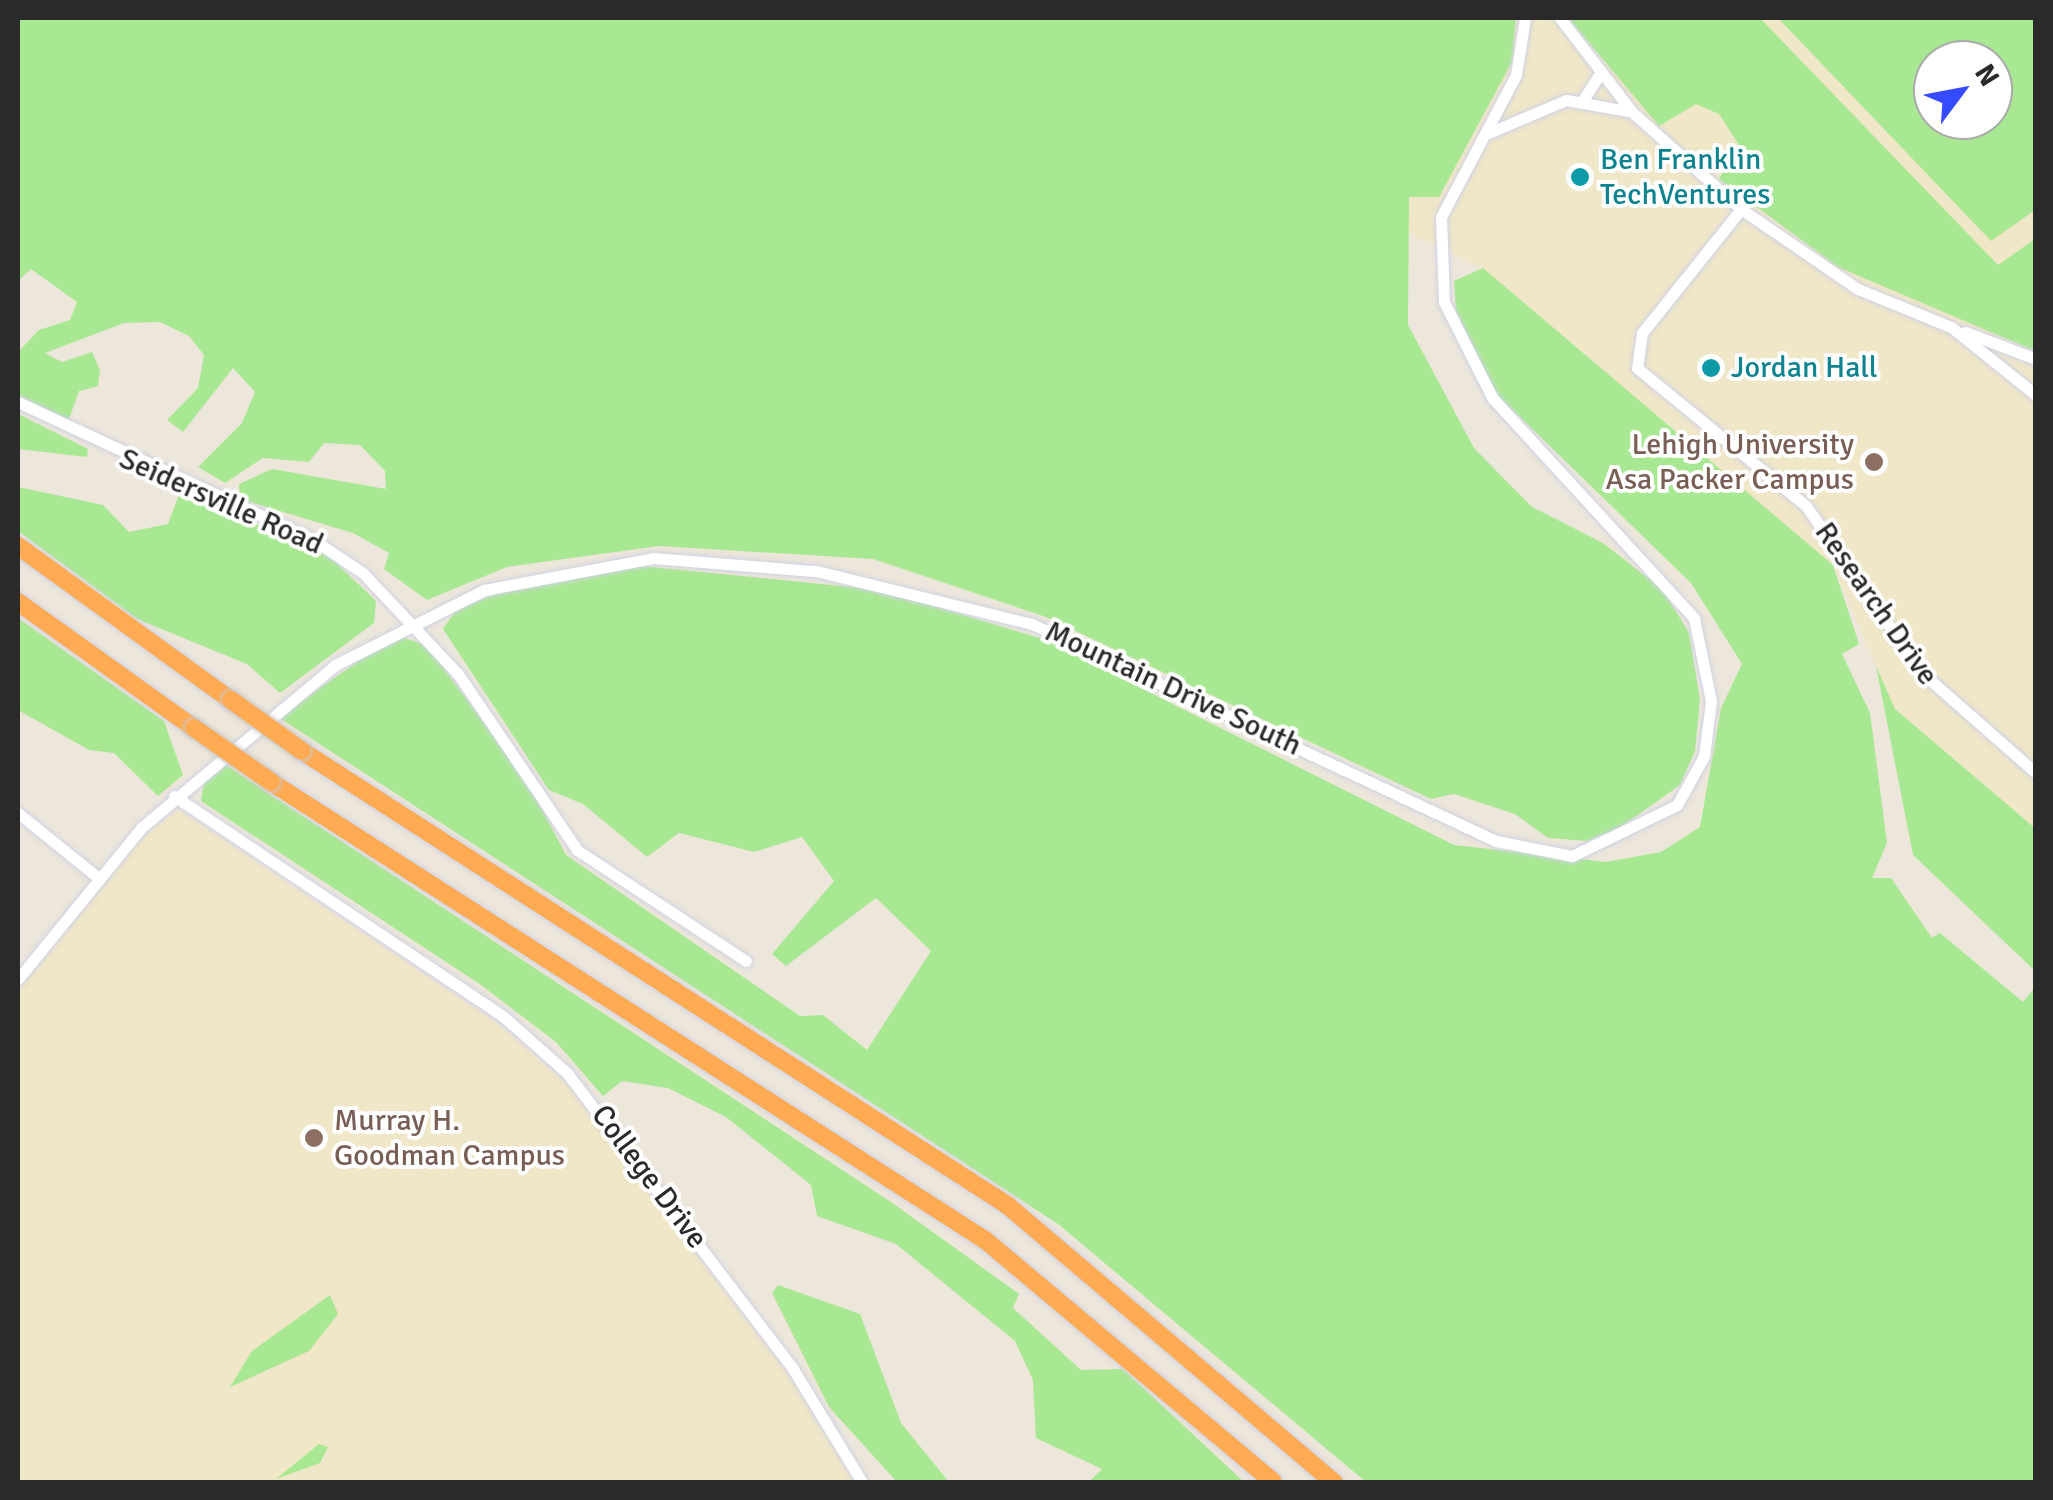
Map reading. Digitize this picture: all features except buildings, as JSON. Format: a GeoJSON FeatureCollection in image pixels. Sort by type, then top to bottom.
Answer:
{"type":"FeatureCollection","features":[{"type":"Feature","properties":{"kind":"highway"},"geometry":{"type":"LineString","coordinates":[[18,546],[302,751],[1007,1205],[1334,1482]]}},
{"type":"Feature","properties":{"kind":"highway"},"geometry":{"type":"LineString","coordinates":[[18,602],[271,782],[984,1240],[1273,1482]]}},
{"type":"Feature","properties":{"kind":"street","name":"Mountain Drive South"},"geometry":{"type":"LineString","coordinates":[[18,979],[96,876],[174,796],[302,688],[414,618],[541,573],[653,558],[835,575],[1066,637],[1496,842],[1572,856],[1616,840],[1677,805],[1704,756],[1712,701],[1694,618],[1493,399],[1452,324],[1438,266],[1442,218],[1516,75],[1525,18]]}},
{"type":"Feature","properties":{"kind":"street"},"geometry":{"type":"LineString","coordinates":[[1560,18],[1599,75],[1632,112],[1741,209],[1858,289],[2036,359]]}},
{"type":"Feature","properties":{"kind":"street"},"geometry":{"type":"LineString","coordinates":[[1583,100],[1599,75]]}},
{"type":"Feature","properties":{"kind":"street"},"geometry":{"type":"LineString","coordinates":[[1481,137],[1529,108],[1583,100],[1632,112]]}},
{"type":"Feature","properties":{"kind":"street","name":"Research Drive"},"geometry":{"type":"LineString","coordinates":[[1741,209],[1642,333],[1637,368],[1806,506],[1938,692],[2036,772]]}},
{"type":"Feature","properties":{"kind":"street"},"geometry":{"type":"LineString","coordinates":[[1951,327],[2036,395]]}},
{"type":"Feature","properties":{"kind":"street","name":"Seidersville Road"},"geometry":{"type":"LineString","coordinates":[[18,402],[312,540],[414,618],[576,850],[746,960]]}},
{"type":"Feature","properties":{"kind":"street","name":"College Drive"},"geometry":{"type":"LineString","coordinates":[[174,796],[504,1017],[567,1074],[794,1369],[862,1482]]}},
{"type":"Feature","properties":{"kind":"street"},"geometry":{"type":"LineString","coordinates":[[19,816],[96,876]]}},
{"type":"Feature","properties":{"kind":"shaded area","name":"Lehigh University Asa Packer Campus"},"geometry":{"type":"Polygon","coordinates":[[[1272,18],[2035,18],[2035,828],[1894,709],[1833,565],[1483,268],[1403,231],[1413,178],[1272,18]]]}},
{"type":"Feature","properties":{"kind":"shaded area","name":"Murray H. Goodman Campus"},"geometry":{"type":"Polygon","coordinates":[[[179,810],[498,1024],[571,1088],[793,1380],[854,1482],[18,1482],[18,991],[140,838],[179,810]]]}},
{"type":"Feature","properties":{"kind":"green space"},"geometry":{"type":"Polygon","coordinates":[[[18,18],[1516,18],[1512,62],[1439,197],[1409,197],[1408,325],[1474,448],[1532,507],[1603,543],[1663,590],[1689,633],[1700,700],[1695,751],[1680,785],[1621,827],[1587,841],[1548,838],[1515,814],[1454,794],[1431,799],[1046,617],[873,559],[659,546],[507,567],[427,600],[384,569],[389,553],[353,533],[240,499],[239,484],[272,469],[386,489],[385,471],[360,445],[324,443],[309,462],[263,458],[225,483],[198,467],[242,423],[255,392],[233,368],[183,432],[167,420],[198,388],[204,355],[189,336],[160,322],[124,323],[45,353],[62,362],[92,352],[100,370],[98,386],[79,391],[68,422],[18,395],[18,352],[39,330],[70,320],[77,302],[31,269],[18,281],[18,18]]]}},
{"type":"Feature","properties":{"kind":"green space"},"geometry":{"type":"Polygon","coordinates":[[[1568,18],[1760,18],[1998,265],[2035,239],[2035,351],[1838,267],[1719,179],[1739,145],[1719,114],[1696,104],[1659,126],[1568,18]]]}},
{"type":"Feature","properties":{"kind":"green space"},"geometry":{"type":"Polygon","coordinates":[[[1778,18],[2035,18],[2035,210],[1991,241],[1778,18]]]}},
{"type":"Feature","properties":{"kind":"green space"},"geometry":{"type":"Polygon","coordinates":[[[1483,268],[1833,565],[1859,644],[1842,654],[1870,713],[1887,843],[1872,878],[1891,878],[1932,938],[1940,933],[2023,1002],[2035,987],[2035,1482],[1366,1482],[1058,1224],[278,717],[376,649],[404,638],[426,645],[524,775],[566,855],[800,1016],[823,1015],[867,1050],[931,951],[876,898],[786,966],[772,954],[834,881],[802,837],[754,852],[679,833],[647,857],[583,804],[549,790],[443,629],[456,610],[506,590],[642,566],[880,590],[1043,639],[1454,845],[1606,862],[1661,852],[1700,827],[1721,708],[1742,664],[1691,583],[1495,393],[1456,310],[1454,281],[1483,268]]]}},
{"type":"Feature","properties":{"kind":"green space"},"geometry":{"type":"Polygon","coordinates":[[[18,414],[88,449],[87,457],[18,449],[18,414]]]}},
{"type":"Feature","properties":{"kind":"green space"},"geometry":{"type":"Polygon","coordinates":[[[18,487],[103,505],[129,532],[168,524],[180,492],[328,555],[376,601],[374,623],[280,693],[247,664],[137,619],[18,531],[18,487]]]}},
{"type":"Feature","properties":{"kind":"green space"},"geometry":{"type":"Polygon","coordinates":[[[18,618],[164,721],[183,775],[158,796],[114,753],[89,750],[18,710],[18,618]]]}},
{"type":"Feature","properties":{"kind":"green space"},"geometry":{"type":"Polygon","coordinates":[[[1876,666],[1895,709],[2035,828],[2035,971],[1913,855],[1876,666]]]}},
{"type":"Feature","properties":{"kind":"green space"},"geometry":{"type":"Polygon","coordinates":[[[224,764],[891,1202],[1019,1294],[1013,1308],[1081,1370],[1123,1369],[1244,1482],[1089,1482],[1102,1469],[1036,1438],[1033,1380],[1015,1341],[896,1244],[817,1216],[811,1185],[726,1117],[668,1088],[622,1081],[603,1096],[556,1042],[481,985],[201,801],[204,782],[224,764]]]}},
{"type":"Feature","properties":{"kind":"green space"},"geometry":{"type":"Polygon","coordinates":[[[778,1285],[860,1314],[901,1423],[949,1482],[897,1482],[829,1407],[772,1293],[778,1285]]]}},
{"type":"Feature","properties":{"kind":"green space"},"geometry":{"type":"Polygon","coordinates":[[[330,1295],[338,1314],[309,1351],[230,1387],[252,1351],[330,1295]]]}},
{"type":"Feature","properties":{"kind":"green space"},"geometry":{"type":"Polygon","coordinates":[[[319,1444],[328,1447],[320,1463],[276,1479],[319,1444]]]}},
{"type":"Feature","properties":{"kind":"place","name":"Ben Franklin TechVentures"},"geometry":{"type":"Point","coordinates":[1580,177]}},
{"type":"Feature","properties":{"kind":"place","name":"Jordan Hall"},"geometry":{"type":"Point","coordinates":[1711,368]}},
{"type":"Feature","properties":{"kind":"place","name":"Lehigh University Asa Packer Campus"},"geometry":{"type":"Point","coordinates":[1874,462]}},
{"type":"Feature","properties":{"kind":"place","name":"Murray H. Goodman Campus"},"geometry":{"type":"Point","coordinates":[314,1138]}}]}
